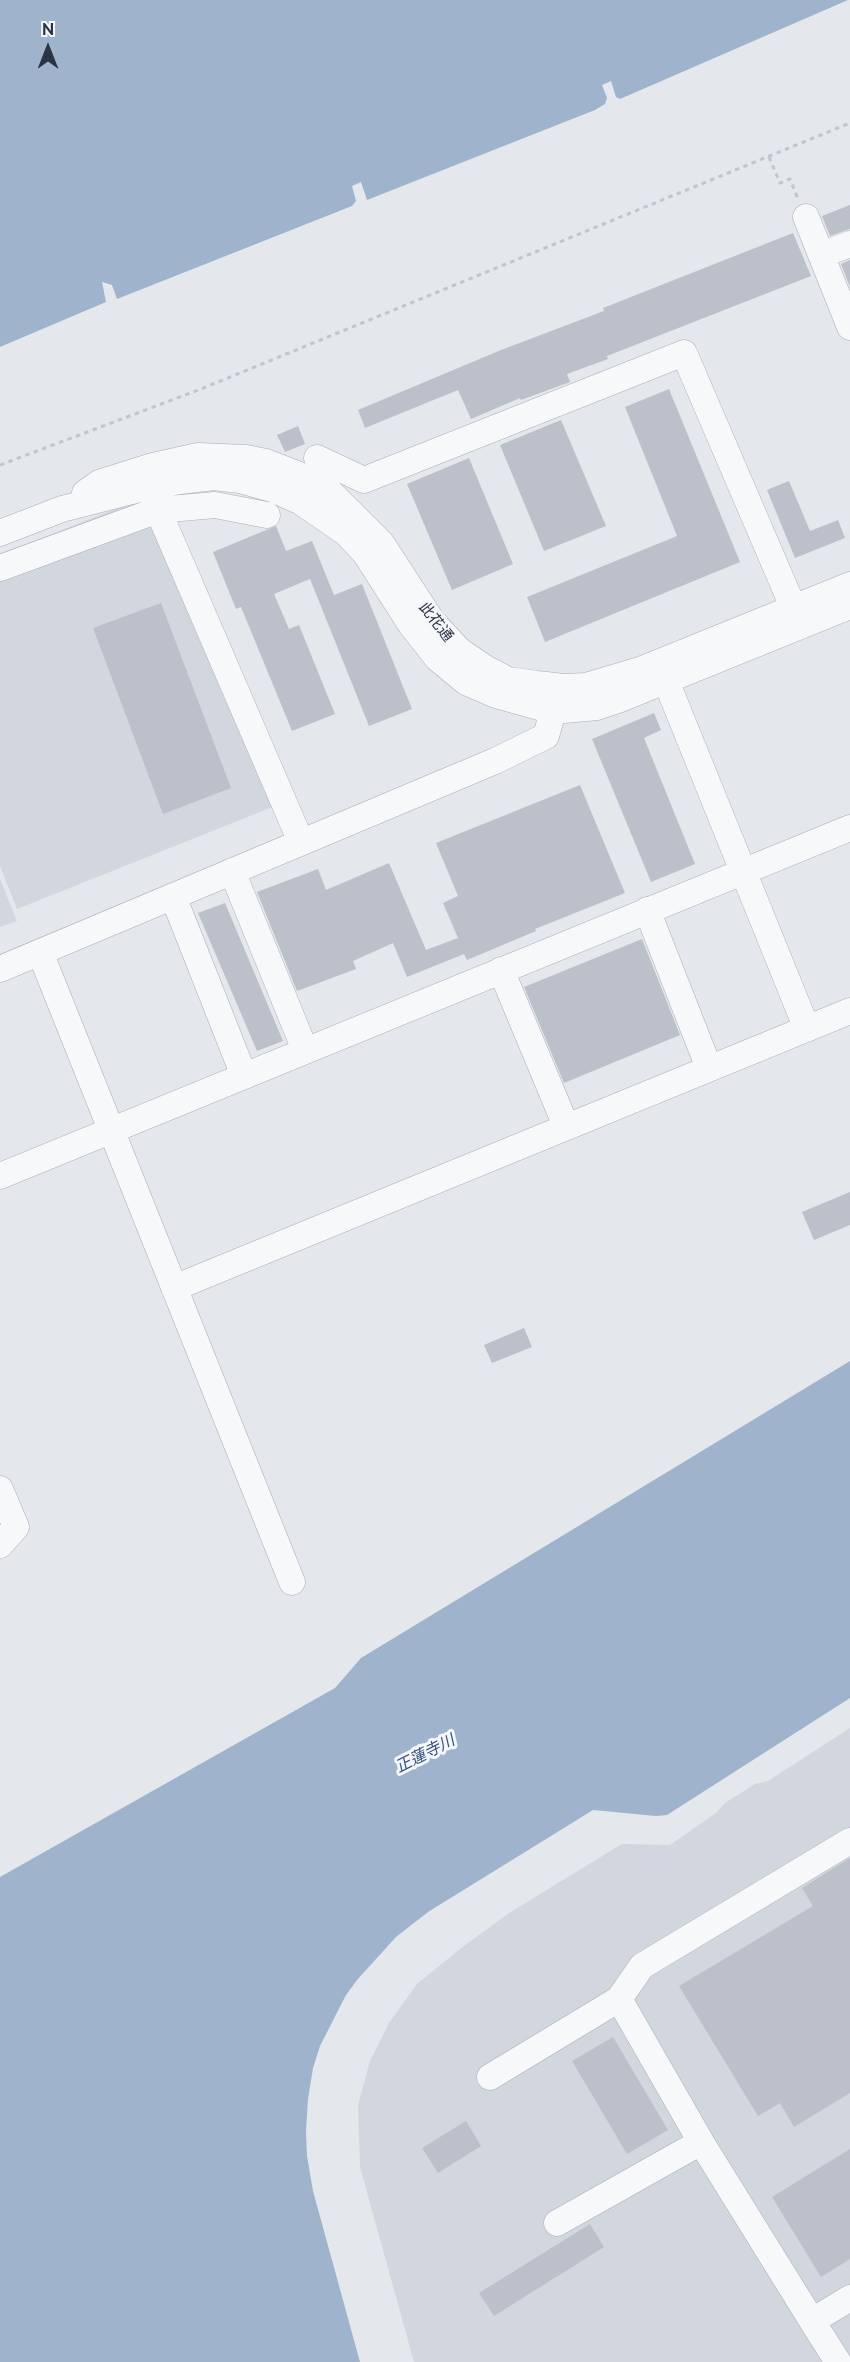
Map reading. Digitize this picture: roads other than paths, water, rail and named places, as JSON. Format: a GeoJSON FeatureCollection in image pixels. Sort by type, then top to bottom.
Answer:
{"type":"FeatureCollection","features":[{"type":"Feature","properties":{"kind":"street"},"geometry":{"type":"LineString","coordinates":[[806,217],[849,324]]}},
{"type":"Feature","properties":{"kind":"street"},"geometry":{"type":"LineString","coordinates":[[821,255],[850,244]]}},
{"type":"Feature","properties":{"kind":"street"},"geometry":{"type":"LineString","coordinates":[[317,458],[364,480],[684,353],[790,616]]}},
{"type":"Feature","properties":{"kind":"street","name":"此花通"},"geometry":{"type":"LineString","coordinates":[[62,509],[99,483],[179,459],[221,456],[266,462],[297,474],[328,490],[382,544],[432,621],[460,651],[485,668],[508,680],[563,687],[663,672]]}},
{"type":"Feature","properties":{"kind":"street","name":"此花通"},"geometry":{"type":"LineString","coordinates":[[0,533],[62,509],[148,487],[214,477],[240,480],[272,489],[301,502],[346,533],[365,553],[405,617],[437,658],[466,681],[496,695],[553,711],[597,707],[663,672],[790,616],[850,585]]}},
{"type":"Feature","properties":{"kind":"street"},"geometry":{"type":"LineString","coordinates":[[0,568],[158,510],[215,505],[267,515]]}},
{"type":"Feature","properties":{"kind":"street"},"geometry":{"type":"LineString","coordinates":[[158,510],[302,842]]}},
{"type":"Feature","properties":{"kind":"street","name":"此花通"},"geometry":{"type":"LineString","coordinates":[[790,616],[850,606]]}},
{"type":"Feature","properties":{"kind":"street"},"geometry":{"type":"LineString","coordinates":[[663,672],[807,1029]]}},
{"type":"Feature","properties":{"kind":"street"},"geometry":{"type":"LineString","coordinates":[[0,969],[495,761],[546,736],[553,711]]}},
{"type":"Feature","properties":{"kind":"street"},"geometry":{"type":"LineString","coordinates":[[0,1176],[850,828]]}},
{"type":"Feature","properties":{"kind":"street"},"geometry":{"type":"LineString","coordinates":[[232,871],[305,1050]]}},
{"type":"Feature","properties":{"kind":"street"},"geometry":{"type":"LineString","coordinates":[[173,896],[244,1076]]}},
{"type":"Feature","properties":{"kind":"street"},"geometry":{"type":"LineString","coordinates":[[647,910],[709,1068]]}},
{"type":"Feature","properties":{"kind":"street"},"geometry":{"type":"LineString","coordinates":[[40,952],[292,1582]]}},
{"type":"Feature","properties":{"kind":"street"},"geometry":{"type":"LineString","coordinates":[[501,970],[566,1126]]}},
{"type":"Feature","properties":{"kind":"street"},"geometry":{"type":"LineString","coordinates":[[174,1288],[850,1011]]}},
{"type":"Feature","properties":{"kind":"street"},"geometry":{"type":"LineString","coordinates":[[0,1489],[16,1527],[0,1545]]}},
{"type":"Feature","properties":{"kind":"street"},"geometry":{"type":"LineString","coordinates":[[490,2077],[619,1999],[642,1966],[850,1841]]}},
{"type":"Feature","properties":{"kind":"street"},"geometry":{"type":"LineString","coordinates":[[619,1999],[701,2142],[838,2362]]}},
{"type":"Feature","properties":{"kind":"street"},"geometry":{"type":"LineString","coordinates":[[557,2223],[701,2142]]}},
{"type":"Feature","properties":{"kind":"street"},"geometry":{"type":"LineString","coordinates":[[812,2320],[850,2298]]}},
{"type":"Feature","properties":{"kind":"water"},"geometry":{"type":"Polygon","coordinates":[[[0,0],[848,0],[620,99],[616,97],[611,81],[602,85],[607,98],[605,104],[595,110],[367,200],[361,182],[352,186],[356,201],[352,206],[117,299],[112,285],[102,282],[106,302],[0,347],[0,0]]]}},
{"type":"Feature","properties":{"kind":"water","name":"正蓮寺川"},"geometry":{"type":"Polygon","coordinates":[[[850,1361],[850,1698],[667,1815],[593,1810],[428,1912],[396,1937],[357,1980],[346,1995],[320,2046],[313,2068],[308,2099],[307,2156],[313,2191],[360,2362],[0,2362],[0,1877],[335,1688],[361,1658],[850,1361]]]}}]}
